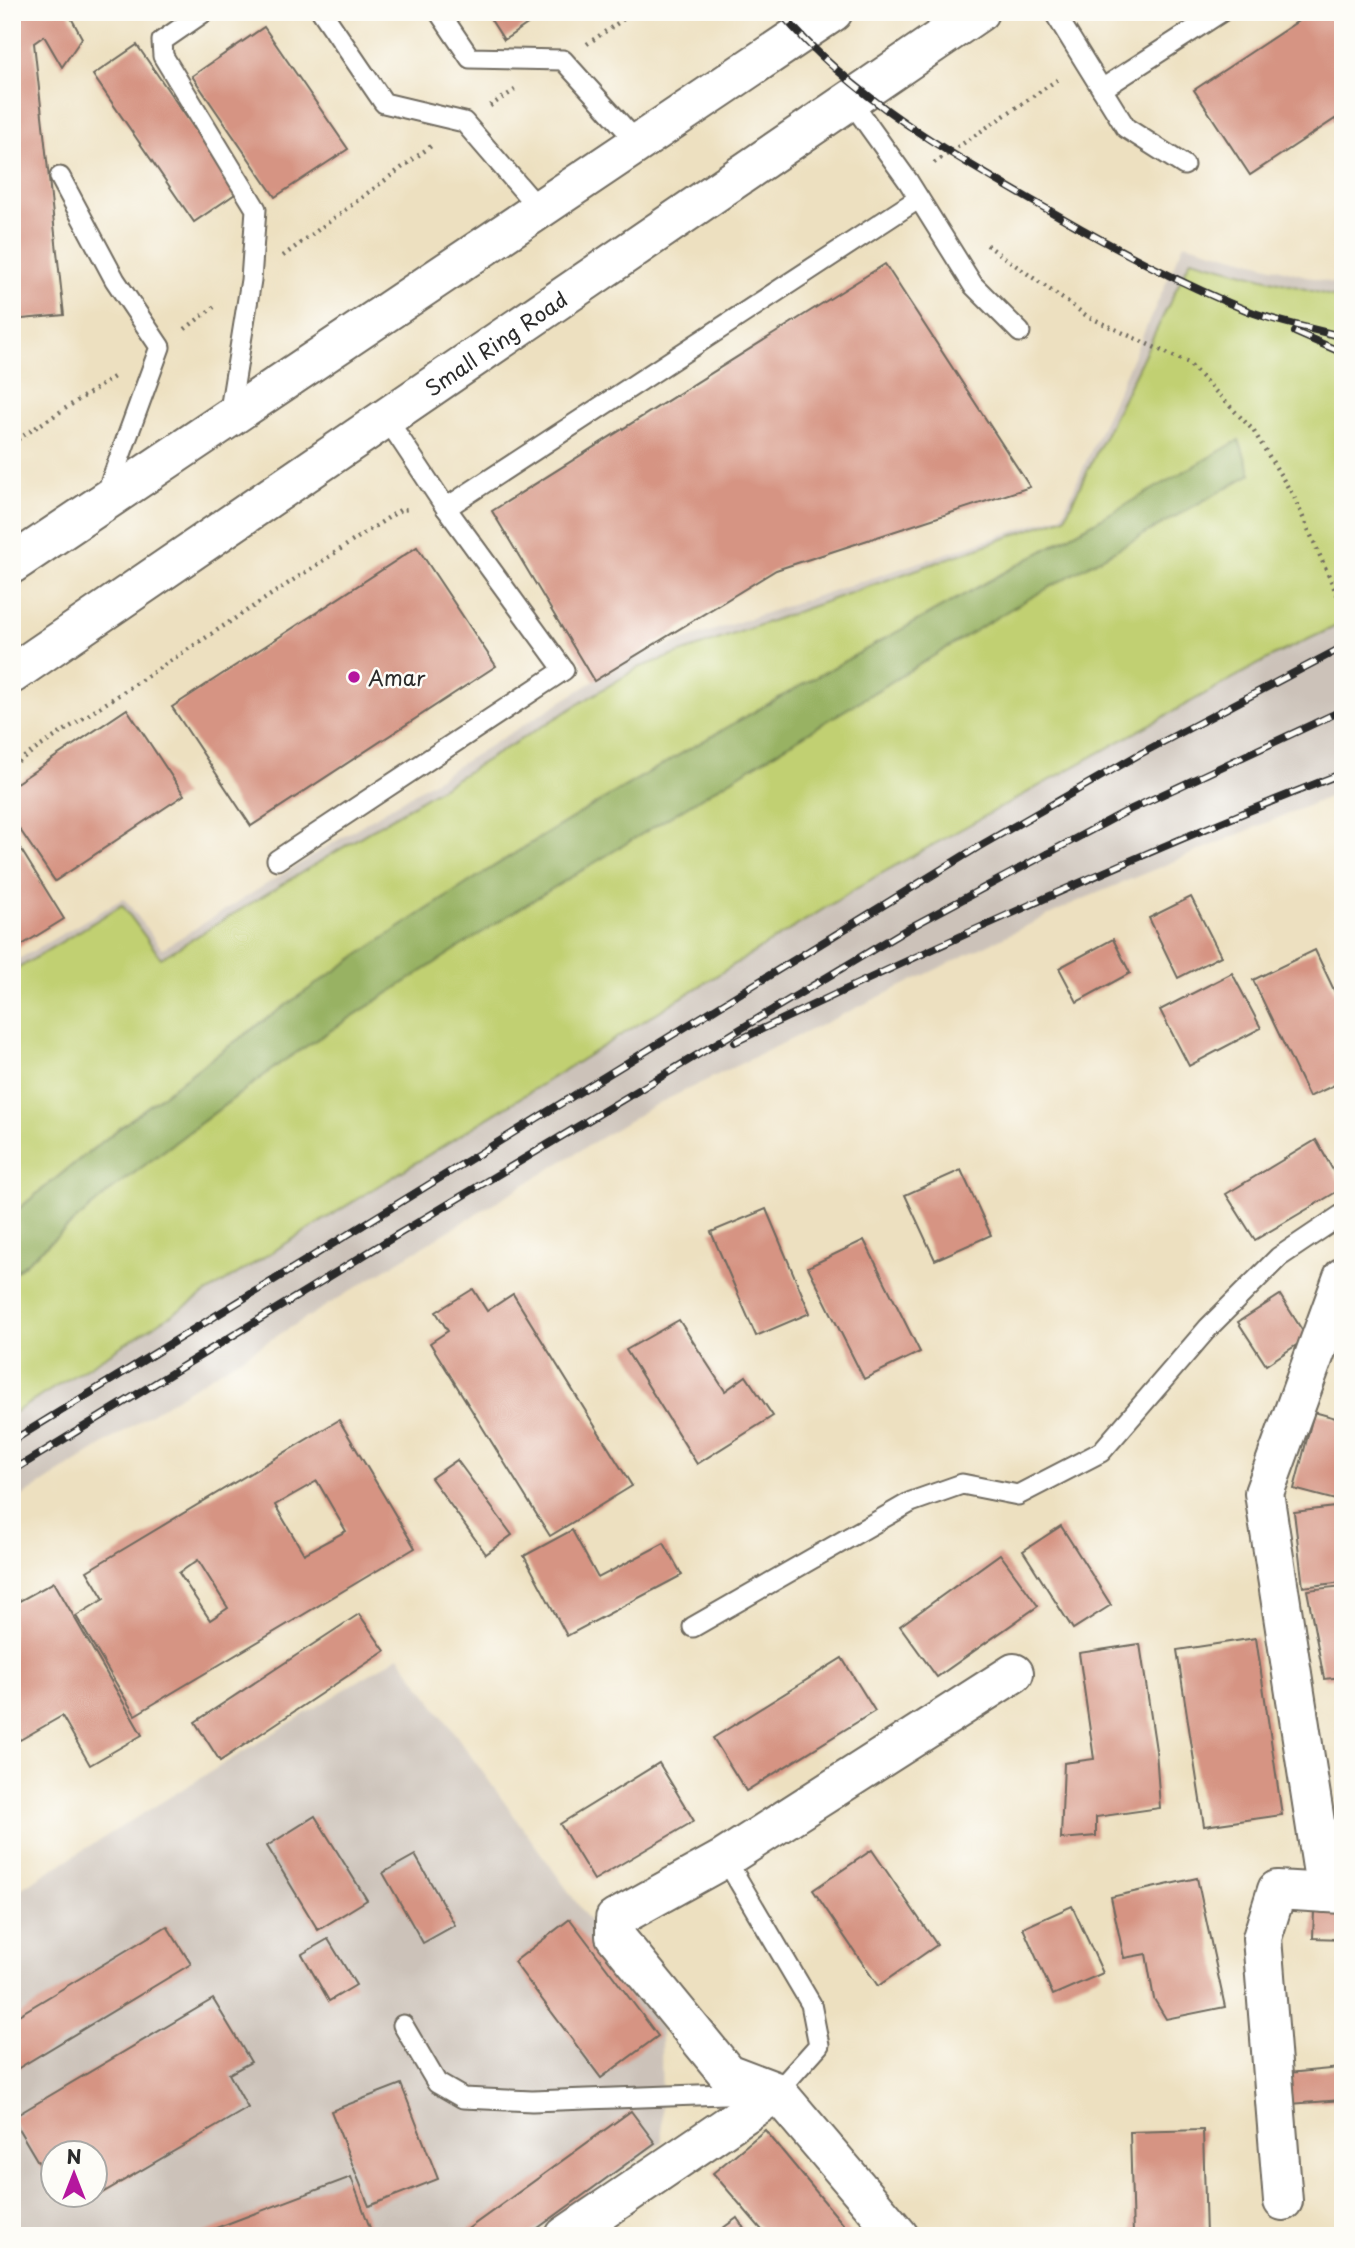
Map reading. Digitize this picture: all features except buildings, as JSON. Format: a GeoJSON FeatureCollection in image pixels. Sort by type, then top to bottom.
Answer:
{"type":"FeatureCollection","features":[{"type":"Feature","properties":{"kind":"main road"},"geometry":{"type":"LineString","coordinates":[[12,564],[832,12]]}},
{"type":"Feature","properties":{"kind":"main road","name":"Small Ring Road"},"geometry":{"type":"LineString","coordinates":[[12,674],[979,12]]}},
{"type":"Feature","properties":{"kind":"main road"},"geometry":{"type":"LineString","coordinates":[[1283,2201],[1262,1938],[1277,1890],[1334,1894],[1264,1493],[1343,1277]]}},
{"type":"Feature","properties":{"kind":"main road"},"geometry":{"type":"LineString","coordinates":[[900,2236],[777,2092],[727,2073],[615,1936],[615,1919],[725,1858],[1014,1672]]}},
{"type":"Feature","properties":{"kind":"main road"},"geometry":{"type":"LineString","coordinates":[[565,2236],[777,2092]]}},
{"type":"Feature","properties":{"kind":"lane"},"geometry":{"type":"LineString","coordinates":[[204,12],[162,41],[163,56],[256,209],[250,280],[228,419]]}},
{"type":"Feature","properties":{"kind":"lane"},"geometry":{"type":"LineString","coordinates":[[322,12],[384,103],[464,122],[539,209]]}},
{"type":"Feature","properties":{"kind":"lane"},"geometry":{"type":"LineString","coordinates":[[439,12],[470,58],[563,60],[637,142]]}},
{"type":"Feature","properties":{"kind":"lane"},"geometry":{"type":"LineString","coordinates":[[1054,12],[1126,128],[1184,165]]}},
{"type":"Feature","properties":{"kind":"lane"},"geometry":{"type":"LineString","coordinates":[[1102,89],[1221,12]]}},
{"type":"Feature","properties":{"kind":"lane"},"geometry":{"type":"LineString","coordinates":[[850,100],[908,181],[973,285],[1020,332]]}},
{"type":"Feature","properties":{"kind":"lane"},"geometry":{"type":"LineString","coordinates":[[60,177],[115,280],[160,347],[103,504]]}},
{"type":"Feature","properties":{"kind":"lane"},"geometry":{"type":"LineString","coordinates":[[446,508],[918,199]]}},
{"type":"Feature","properties":{"kind":"lane"},"geometry":{"type":"LineString","coordinates":[[277,860],[564,670],[446,508],[387,419]]}},
{"type":"Feature","properties":{"kind":"lane"},"geometry":{"type":"LineString","coordinates":[[693,1627],[911,1502],[962,1484],[1018,1495],[1101,1452],[1208,1328],[1279,1257],[1343,1214]]}},
{"type":"Feature","properties":{"kind":"lane"},"geometry":{"type":"LineString","coordinates":[[403,2025],[437,2083],[463,2098],[532,2101],[777,2092],[819,2045],[811,2004],[725,1858]]}},
{"type":"Feature","properties":{"kind":"path"},"geometry":{"type":"LineString","coordinates":[[12,443],[160,347],[464,122],[634,12]]}},
{"type":"Feature","properties":{"kind":"path"},"geometry":{"type":"LineString","coordinates":[[908,181],[1085,62]]}},
{"type":"Feature","properties":{"kind":"path"},"geometry":{"type":"LineString","coordinates":[[976,237],[1087,316],[1188,363],[1253,430],[1294,497],[1343,608]]}},
{"type":"Feature","properties":{"kind":"path"},"geometry":{"type":"LineString","coordinates":[[12,765],[400,510],[446,508]]}},
{"type":"Feature","properties":{"kind":"shaded area"},"geometry":{"type":"Polygon","coordinates":[[[1184,243],[1343,286],[1343,791],[1076,902],[653,1106],[190,1389],[12,1503],[12,963],[124,898],[162,949],[633,657],[1062,515],[1184,243]]]}},
{"type":"Feature","properties":{"kind":"shaded area"},"geometry":{"type":"Polygon","coordinates":[[[399,1656],[579,1906],[661,2028],[662,2142],[531,2236],[12,2236],[12,1894],[399,1656]]]}},
{"type":"Feature","properties":{"kind":"green space"},"geometry":{"type":"Polygon","coordinates":[[[1191,259],[1343,299],[1343,623],[1277,654],[875,877],[12,1414],[12,972],[122,905],[161,958],[638,668],[1065,517],[1191,259]]]}},
{"type":"Feature","properties":{"kind":"green space"},"geometry":{"type":"Polygon","coordinates":[[[1239,440],[1251,474],[1009,610],[509,915],[282,1062],[109,1192],[12,1275],[12,1214],[184,1079],[363,952],[577,815],[765,705],[1239,440]]]}},
{"type":"Feature","properties":{"kind":"railway"},"geometry":{"type":"LineString","coordinates":[[780,12],[809,43],[872,99],[942,147],[1015,191],[1123,252],[1221,300],[1269,318],[1343,337]]}},
{"type":"Feature","properties":{"kind":"railway"},"geometry":{"type":"LineString","coordinates":[[1295,332],[1343,353]]}},
{"type":"Feature","properties":{"kind":"railway"},"geometry":{"type":"LineString","coordinates":[[12,1441],[978,847],[1138,755],[1343,647]]}},
{"type":"Feature","properties":{"kind":"railway"},"geometry":{"type":"LineString","coordinates":[[12,1471],[392,1238],[909,928],[1125,812],[1343,710]]}},
{"type":"Feature","properties":{"kind":"railway"},"geometry":{"type":"LineString","coordinates":[[735,1042],[1036,902],[1343,773]]}},
{"type":"Feature","properties":{"kind":"place","name":"Amar"},"geometry":{"type":"Point","coordinates":[354,677]}}]}
